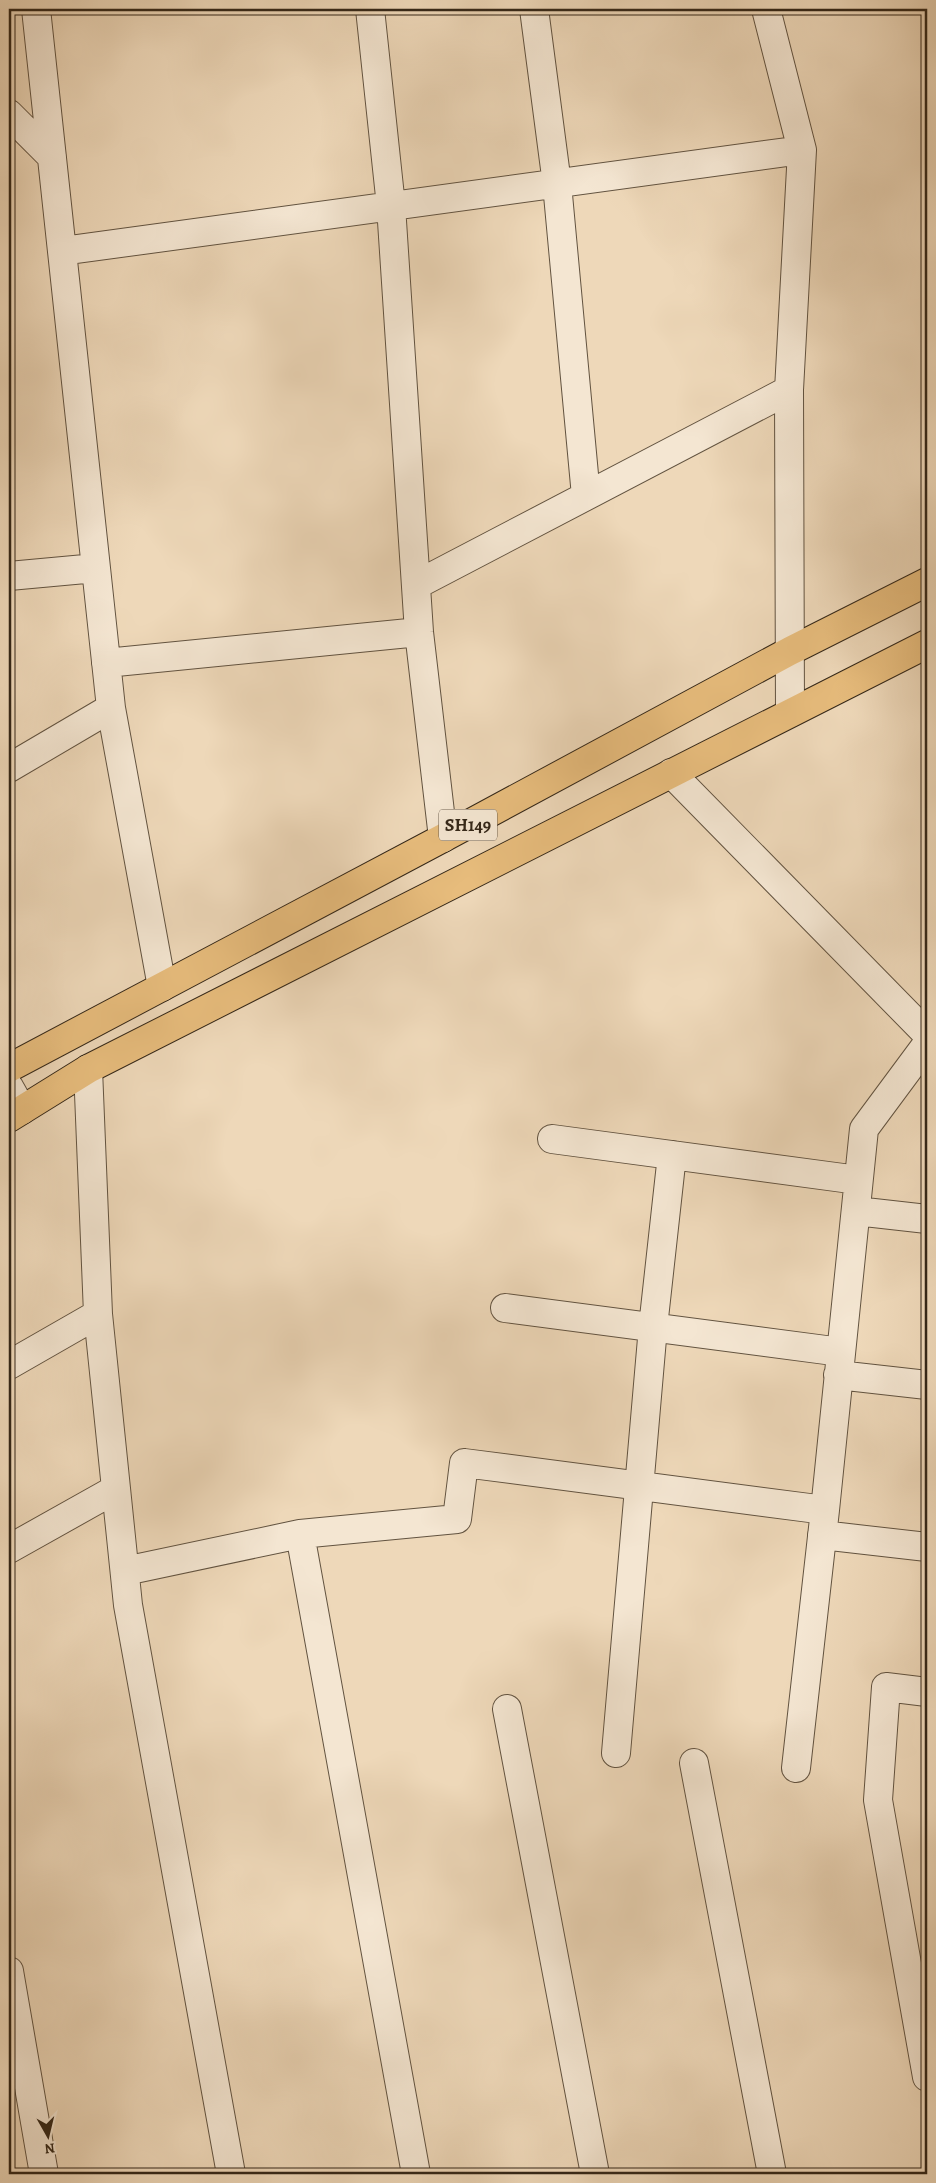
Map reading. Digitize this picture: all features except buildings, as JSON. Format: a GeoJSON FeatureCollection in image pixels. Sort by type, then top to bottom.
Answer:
{"type":"FeatureCollection","features":[{"type":"Feature","properties":{"kind":"main road","name":"SH149"},"geometry":{"type":"LineString","coordinates":[[9,1068],[443,838],[790,651],[927,582]]}},
{"type":"Feature","properties":{"kind":"main road","name":"SH149"},"geometry":{"type":"LineString","coordinates":[[15,1114],[88,1069],[927,644]]}},
{"type":"Feature","properties":{"kind":"street"},"geometry":{"type":"LineString","coordinates":[[36,9],[111,708],[162,987]]}},
{"type":"Feature","properties":{"kind":"street"},"geometry":{"type":"LineString","coordinates":[[370,9],[391,206],[419,632],[443,838]]}},
{"type":"Feature","properties":{"kind":"street"},"geometry":{"type":"LineString","coordinates":[[534,9],[557,184],[586,496]]}},
{"type":"Feature","properties":{"kind":"street"},"geometry":{"type":"LineString","coordinates":[[766,9],[802,150],[789,390],[790,713]]}},
{"type":"Feature","properties":{"kind":"street"},"geometry":{"type":"LineString","coordinates":[[9,114],[52,156]]}},
{"type":"Feature","properties":{"kind":"street"},"geometry":{"type":"LineString","coordinates":[[62,251],[802,150]]}},
{"type":"Feature","properties":{"kind":"street"},"geometry":{"type":"LineString","coordinates":[[416,585],[789,390]]}},
{"type":"Feature","properties":{"kind":"street"},"geometry":{"type":"LineString","coordinates":[[9,576],[96,568]]}},
{"type":"Feature","properties":{"kind":"street"},"geometry":{"type":"LineString","coordinates":[[106,663],[419,632]]}},
{"type":"Feature","properties":{"kind":"street"},"geometry":{"type":"LineString","coordinates":[[9,768],[111,708]]}},
{"type":"Feature","properties":{"kind":"street"},"geometry":{"type":"LineString","coordinates":[[671,773],[927,1034]]}},
{"type":"Feature","properties":{"kind":"street"},"geometry":{"type":"LineString","coordinates":[[796,1768],[864,1129],[927,1044]]}},
{"type":"Feature","properties":{"kind":"street"},"geometry":{"type":"LineString","coordinates":[[88,1069],[98,1314],[128,1605],[231,2174]]}},
{"type":"Feature","properties":{"kind":"street"},"geometry":{"type":"LineString","coordinates":[[9,1087],[15,1114]]}},
{"type":"Feature","properties":{"kind":"street"},"geometry":{"type":"LineString","coordinates":[[552,1139],[858,1180]]}},
{"type":"Feature","properties":{"kind":"street"},"geometry":{"type":"LineString","coordinates":[[616,1753],[653,1327],[672,1155]]}},
{"type":"Feature","properties":{"kind":"street"},"geometry":{"type":"LineString","coordinates":[[856,1211],[927,1219]]}},
{"type":"Feature","properties":{"kind":"street"},"geometry":{"type":"LineString","coordinates":[[505,1308],[653,1327],[840,1363],[927,1385]]}},
{"type":"Feature","properties":{"kind":"street"},"geometry":{"type":"LineString","coordinates":[[9,1365],[98,1314]]}},
{"type":"Feature","properties":{"kind":"street"},"geometry":{"type":"LineString","coordinates":[[125,1572],[300,1534],[457,1519],[464,1463],[639,1486],[823,1522],[927,1547]]}},
{"type":"Feature","properties":{"kind":"street"},"geometry":{"type":"LineString","coordinates":[[9,1549],[116,1489]]}},
{"type":"Feature","properties":{"kind":"street"},"geometry":{"type":"LineString","coordinates":[[300,1534],[416,2174]]}},
{"type":"Feature","properties":{"kind":"street"},"geometry":{"type":"LineString","coordinates":[[927,1692],[886,1687],[878,1800],[927,2077]]}},
{"type":"Feature","properties":{"kind":"street"},"geometry":{"type":"LineString","coordinates":[[508,1709],[595,2174]]}},
{"type":"Feature","properties":{"kind":"street"},"geometry":{"type":"LineString","coordinates":[[694,1763],[772,2174]]}},
{"type":"Feature","properties":{"kind":"street"},"geometry":{"type":"LineString","coordinates":[[9,1971],[44,2174]]}}]}
